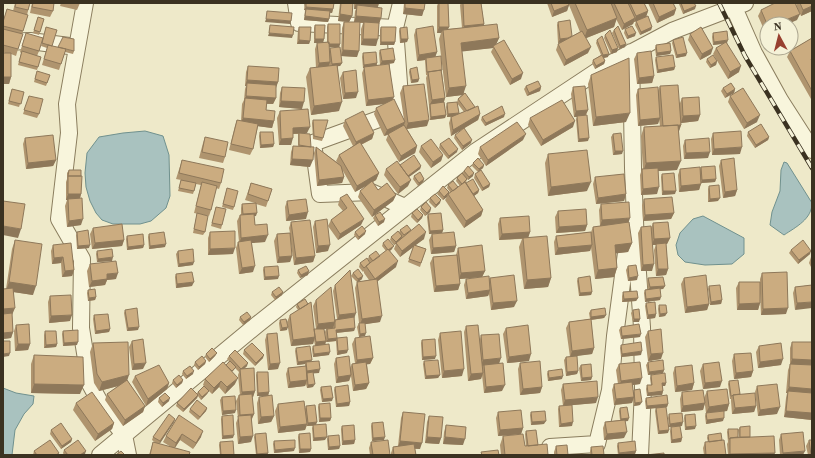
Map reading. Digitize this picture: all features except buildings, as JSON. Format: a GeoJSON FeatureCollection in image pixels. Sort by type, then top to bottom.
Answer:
{"type":"FeatureCollection","features":[{"type":"Feature","properties":{"kind":"street"},"geometry":{"type":"LineString","coordinates":[[85,3],[67,104],[69,133],[59,219],[82,260],[81,328],[90,384],[102,406],[124,435],[128,455]]}},
{"type":"Feature","properties":{"kind":"street"},"geometry":{"type":"LineString","coordinates":[[296,3],[299,23],[395,28]]}},
{"type":"Feature","properties":{"kind":"street"},"geometry":{"type":"LineString","coordinates":[[401,3],[395,28],[401,111],[313,142],[320,194],[372,192],[405,207]]}},
{"type":"Feature","properties":{"kind":"street"},"geometry":{"type":"LineString","coordinates":[[100,455],[258,324],[475,152],[602,68],[672,31],[736,4],[754,53],[780,100],[812,150]]}},
{"type":"Feature","properties":{"kind":"street"},"geometry":{"type":"LineString","coordinates":[[3,42],[30,41],[77,47]]}},
{"type":"Feature","properties":{"kind":"street"},"geometry":{"type":"LineString","coordinates":[[632,52],[633,168],[636,250],[642,327],[643,381],[640,455]]}},
{"type":"Feature","properties":{"kind":"street"},"geometry":{"type":"LineString","coordinates":[[551,455],[550,447],[597,444],[610,390],[615,336],[626,253],[636,250]]}},
{"type":"Feature","properties":{"kind":"water"},"geometry":{"type":"Polygon","coordinates":[[[145,131],[163,136],[169,155],[170,196],[166,208],[151,221],[140,224],[113,224],[102,220],[96,213],[90,201],[86,187],[85,173],[87,153],[99,137],[145,131]]]}},
{"type":"Feature","properties":{"kind":"water"},"geometry":{"type":"Polygon","coordinates":[[[784,162],[787,163],[812,203],[809,214],[806,218],[798,226],[784,235],[770,225],[772,212],[780,191],[781,170],[784,162]]]}},
{"type":"Feature","properties":{"kind":"water"},"geometry":{"type":"Polygon","coordinates":[[[703,216],[744,238],[744,254],[732,264],[705,265],[685,262],[678,255],[676,245],[680,233],[693,219],[703,216]]]}},
{"type":"Feature","properties":{"kind":"water"},"geometry":{"type":"Polygon","coordinates":[[[3,388],[16,393],[34,396],[33,404],[24,414],[15,430],[12,455],[3,455],[3,388]]]}},
{"type":"Feature","properties":{"kind":"railway"},"geometry":{"type":"LineString","coordinates":[[719,3],[745,56],[812,168]]}}]}
